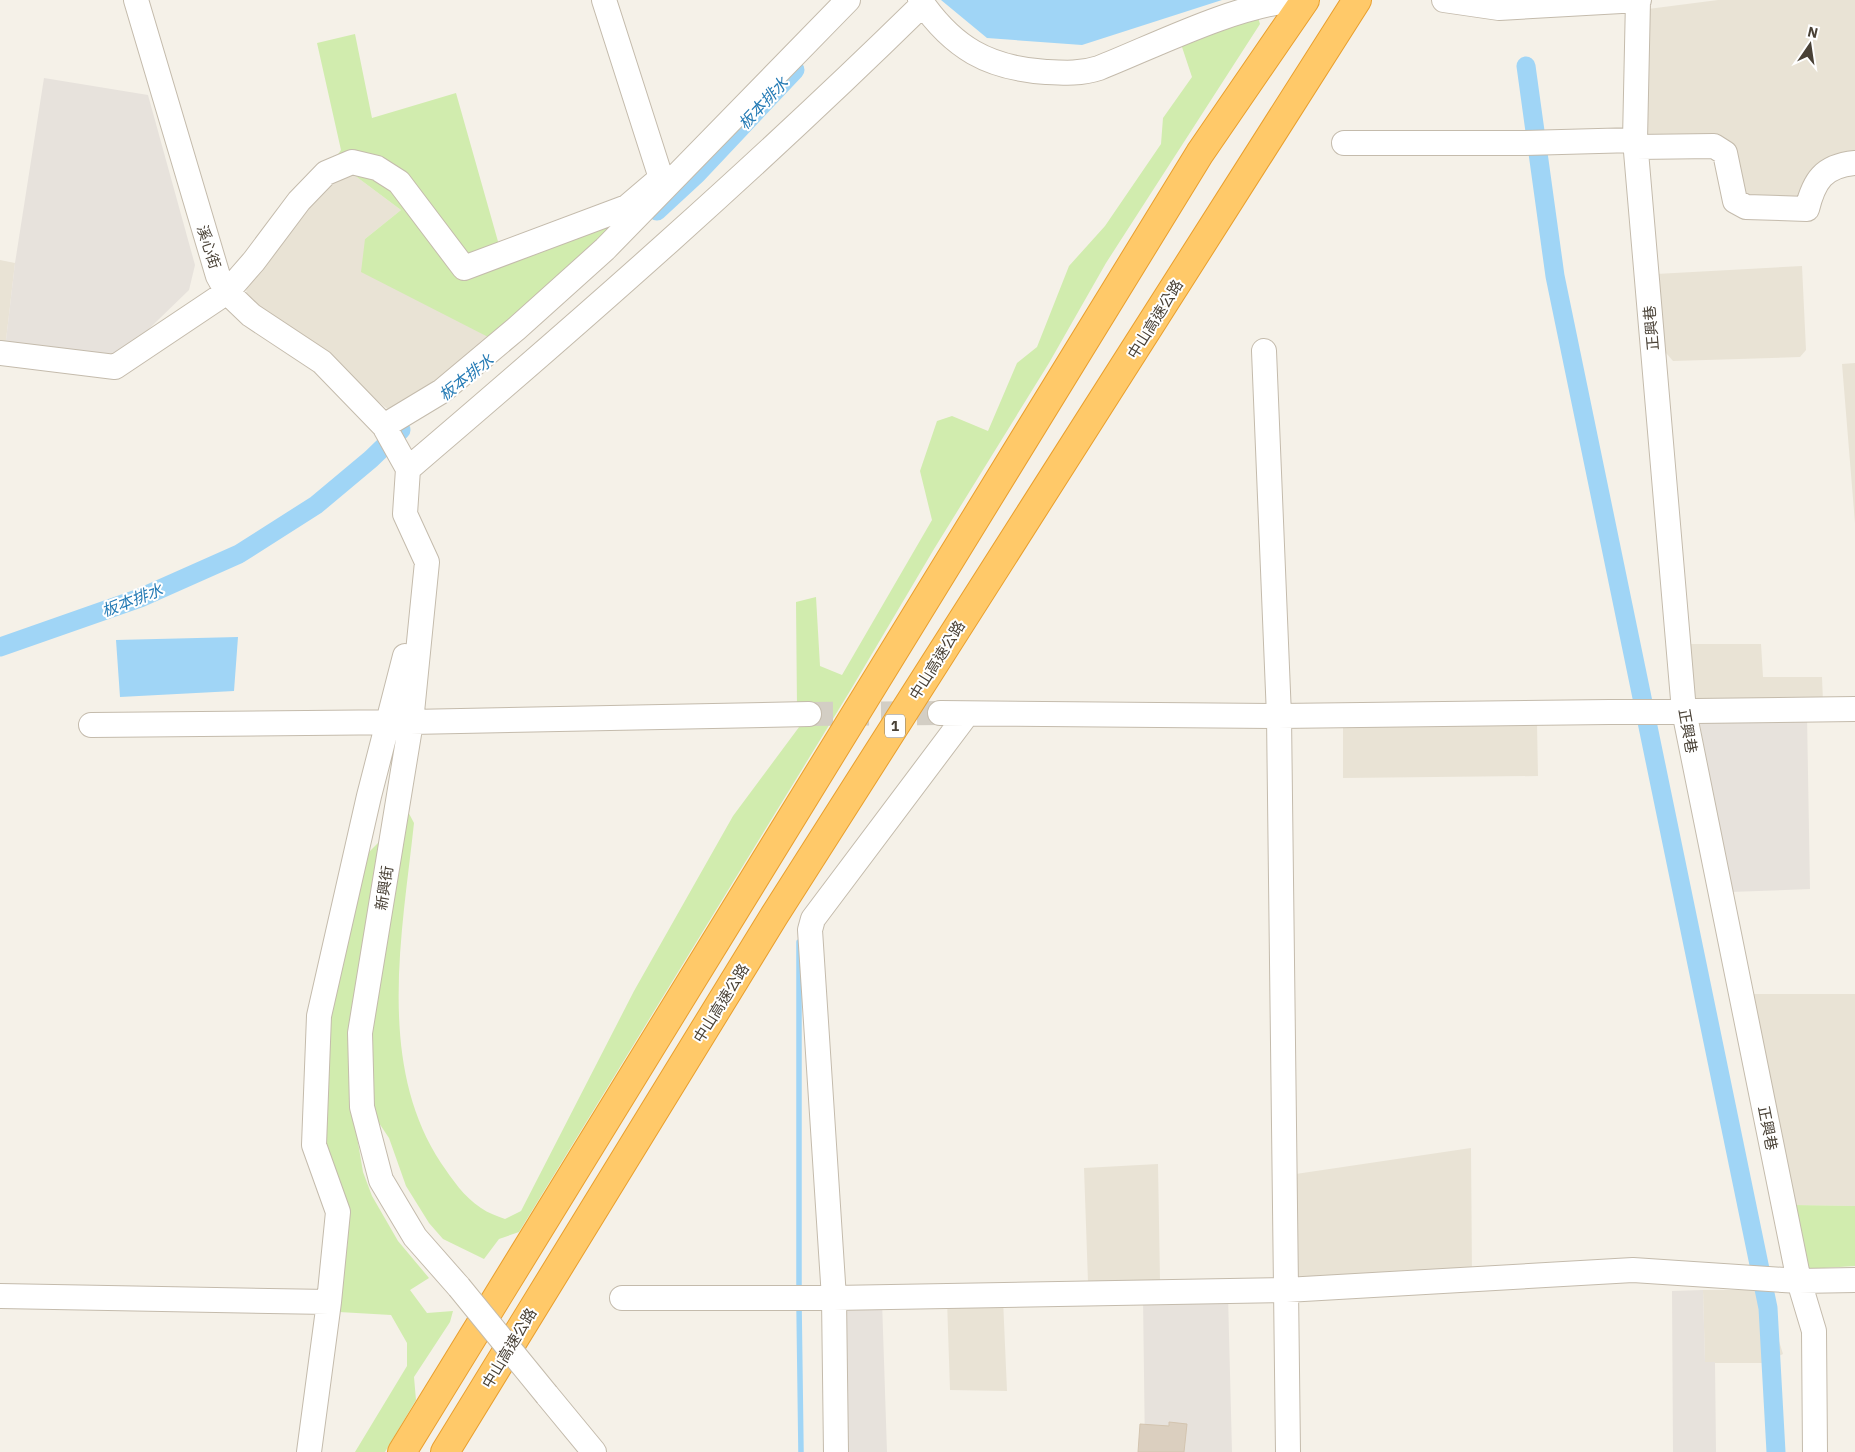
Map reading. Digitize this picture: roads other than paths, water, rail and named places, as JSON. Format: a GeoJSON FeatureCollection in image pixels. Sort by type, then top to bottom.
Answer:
{"type":"FeatureCollection","features":[{"type":"Feature","properties":{"kind":"highway"},"geometry":{"type":"LineString","coordinates":[[402,1452],[1200,153],[1300,2]]}},
{"type":"Feature","properties":{"kind":"highway","name":"中山高速公路"},"geometry":{"type":"LineString","coordinates":[[445,1452],[774,916],[1356,3]]}},
{"type":"Feature","properties":{"kind":"street","name":"溪心街"},"geometry":{"type":"LineString","coordinates":[[136,0],[213,266],[227,292],[251,315],[322,362],[385,426],[408,468]]}},
{"type":"Feature","properties":{"kind":"street"},"geometry":{"type":"LineString","coordinates":[[385,426],[442,391],[516,329],[605,249],[629,214],[661,178],[604,0]]}},
{"type":"Feature","properties":{"kind":"street"},"geometry":{"type":"LineString","coordinates":[[0,353],[114,367],[227,292],[254,261],[299,201],[326,173],[352,162],[377,168],[399,182],[464,268],[629,214],[848,0]]}},
{"type":"Feature","properties":{"kind":"street"},"geometry":{"type":"LineString","coordinates":[[1444,0],[1499,8],[1638,0]]}},
{"type":"Feature","properties":{"kind":"street","name":"正興巷"},"geometry":{"type":"LineString","coordinates":[[1638,0],[1635,144],[1684,711],[1799,1281],[1814,1331],[1815,1452]]}},
{"type":"Feature","properties":{"kind":"street"},"geometry":{"type":"LineString","coordinates":[[408,468],[680,234],[841,84],[921,2],[948,34],[974,54],[1016,70],[1068,74],[1086,73],[1267,3],[1300,2]]}},
{"type":"Feature","properties":{"kind":"street"},"geometry":{"type":"LineString","coordinates":[[1344,143],[1525,143],[1554,141],[1714,146],[1725,153],[1735,201],[1746,208],[1807,209],[1812,188],[1824,174],[1841,165],[1855,163]]}},
{"type":"Feature","properties":{"kind":"street"},"geometry":{"type":"LineString","coordinates":[[1264,351],[1279,716],[1288,1452]]}},
{"type":"Feature","properties":{"kind":"street","name":"新興街"},"geometry":{"type":"LineString","coordinates":[[408,468],[405,514],[427,562],[400,722],[360,1033],[362,1107],[381,1180],[415,1237],[459,1287],[594,1452]]}},
{"type":"Feature","properties":{"kind":"street"},"geometry":{"type":"LineString","coordinates":[[940,713],[1279,716],[1855,709]]}},
{"type":"Feature","properties":{"kind":"street"},"geometry":{"type":"LineString","coordinates":[[91,725],[400,722],[809,714]]}},
{"type":"Feature","properties":{"kind":"street"},"geometry":{"type":"LineString","coordinates":[[836,1452],[834,1298],[810,930],[813,919],[967,714]]}},
{"type":"Feature","properties":{"kind":"street"},"geometry":{"type":"LineString","coordinates":[[310,1452],[338,1212],[314,1145],[319,1016],[369,796],[400,722]]}},
{"type":"Feature","properties":{"kind":"street"},"geometry":{"type":"LineString","coordinates":[[622,1298],[834,1298],[1286,1290],[1633,1270],[1799,1281],[1855,1280]]}},
{"type":"Feature","properties":{"kind":"street"},"geometry":{"type":"LineString","coordinates":[[0,1296],[329,1302]]}},
{"type":"Feature","properties":{"kind":"water"},"geometry":{"type":"Polygon","coordinates":[[[941,0],[1222,0],[1082,45],[987,38],[941,0]]]}},
{"type":"Feature","properties":{"kind":"water"},"geometry":{"type":"Polygon","coordinates":[[[238,637],[234,691],[120,697],[116,640],[238,637]]]}},
{"type":"Feature","properties":{"kind":"waterway"},"geometry":{"type":"LineString","coordinates":[[1526,66],[1555,276],[1768,1308],[1776,1452]]}},
{"type":"Feature","properties":{"kind":"waterway","name":"板本排水"},"geometry":{"type":"LineString","coordinates":[[657,211],[697,174],[795,70]]}},
{"type":"Feature","properties":{"kind":"waterway","name":"板本排水"},"geometry":{"type":"LineString","coordinates":[[0,647],[140,598],[239,554],[316,505],[371,459],[401,430]]}},
{"type":"Feature","properties":{"kind":"waterway"},"geometry":{"type":"LineString","coordinates":[[799,942],[799,1292]]}},
{"type":"Feature","properties":{"kind":"waterway"},"geometry":{"type":"LineString","coordinates":[[799,1304],[801,1452]]}},
{"type":"Feature","properties":{"kind":"tunnel"},"geometry":{"type":"LineString","coordinates":[[809,714],[940,713]]}}]}
